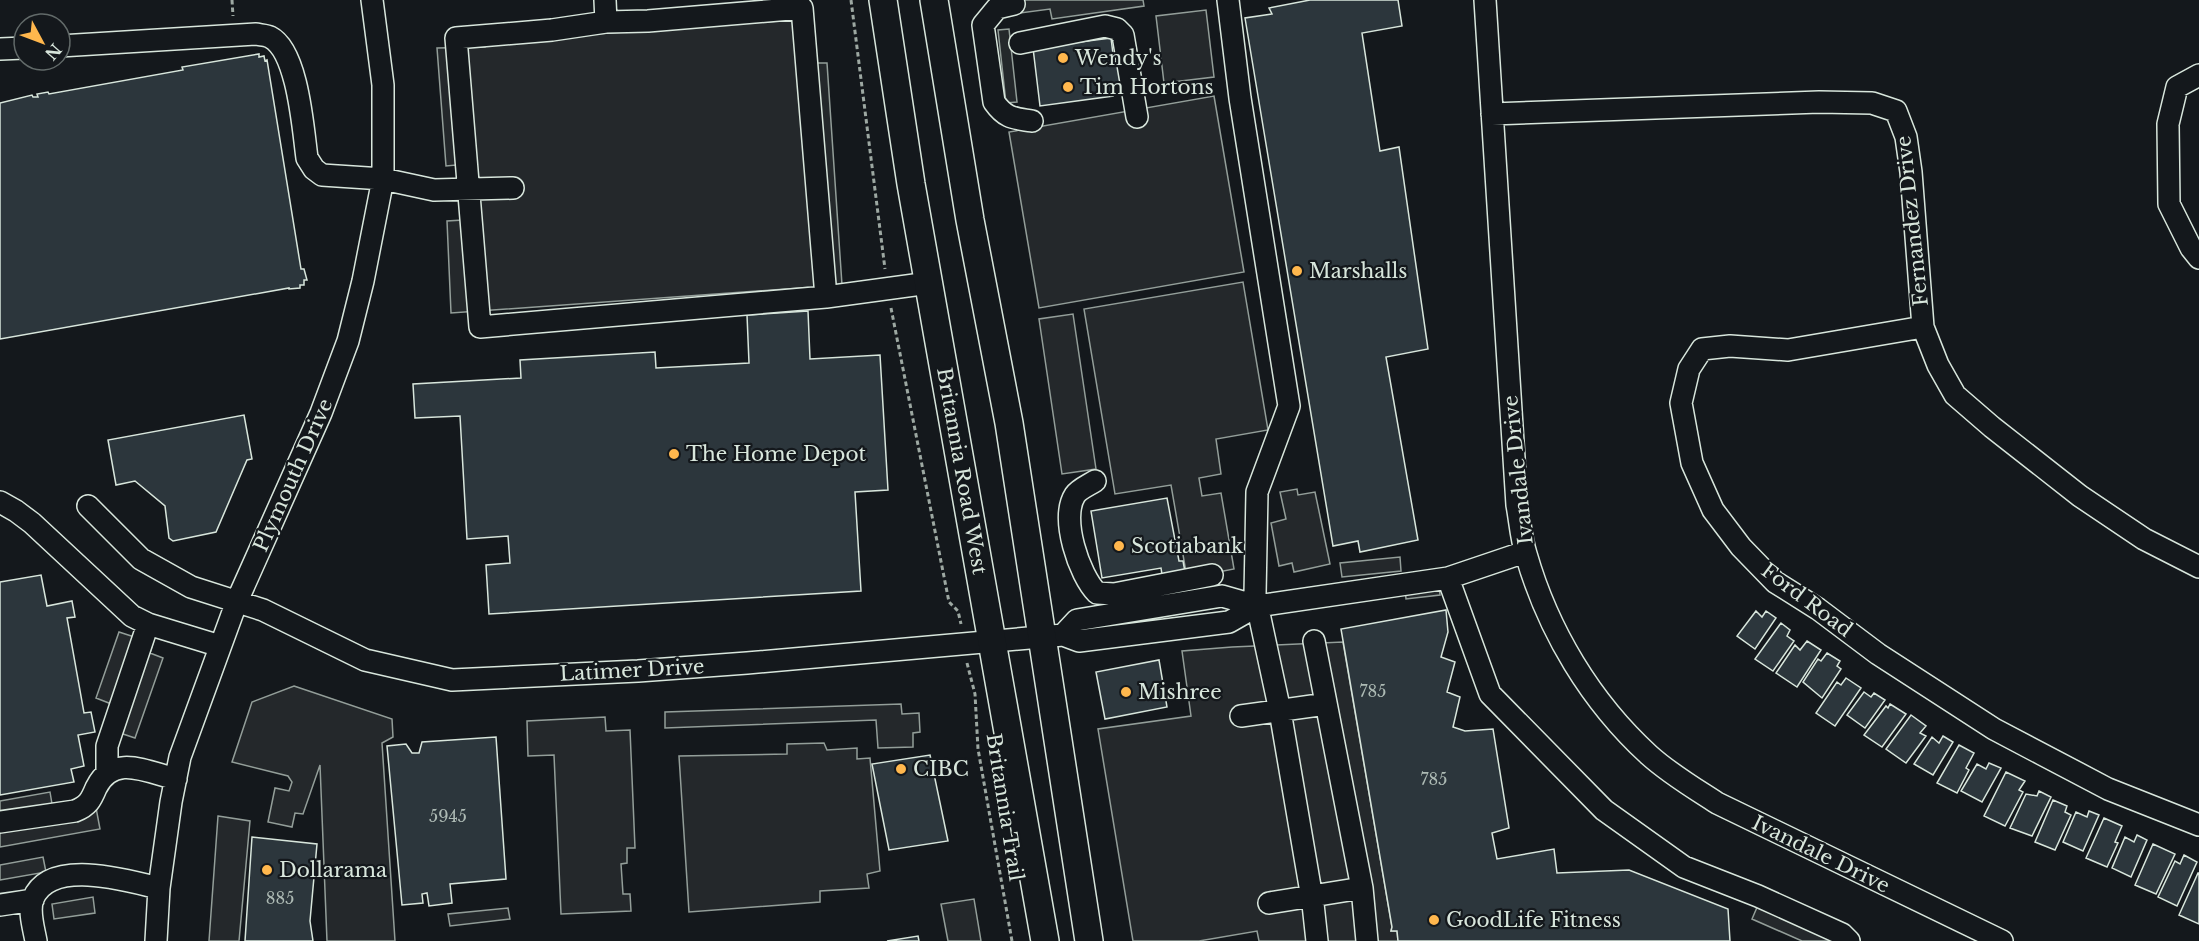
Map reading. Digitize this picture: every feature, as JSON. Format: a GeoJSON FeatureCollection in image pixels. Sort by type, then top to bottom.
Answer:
{"type":"FeatureCollection","features":[{"type":"Feature","properties":{"kind":"main road","name":"Britannia Road West"},"geometry":{"type":"LineString","coordinates":[[883,0],[911,184],[1045,941]]}},
{"type":"Feature","properties":{"kind":"main road"},"geometry":{"type":"LineString","coordinates":[[934,0],[970,220],[1053,636],[1089,941]]}},
{"type":"Feature","properties":{"kind":"street","name":"Plymouth Drive"},"geometry":{"type":"LineString","coordinates":[[156,941],[159,888],[180,757],[237,601],[321,413],[348,341],[363,281],[383,178],[383,85],[372,0]]}},
{"type":"Feature","properties":{"kind":"street"},"geometry":{"type":"LineString","coordinates":[[605,0],[606,22]]}},
{"type":"Feature","properties":{"kind":"street"},"geometry":{"type":"LineString","coordinates":[[1228,0],[1240,98],[1289,406],[1257,492],[1255,595],[1280,711],[1312,896],[1317,941]]}},
{"type":"Feature","properties":{"kind":"street","name":"Ivandale Drive"},"geometry":{"type":"LineString","coordinates":[[1485,0],[1517,505],[1525,552],[1549,618],[1582,678],[1600,703],[1650,755],[1682,781],[1717,803],[2002,941]]}},
{"type":"Feature","properties":{"kind":"street"},"geometry":{"type":"LineString","coordinates":[[1014,4],[997,8],[983,25],[994,102],[1002,113],[1010,117],[1032,121]]}},
{"type":"Feature","properties":{"kind":"street"},"geometry":{"type":"LineString","coordinates":[[826,297],[802,8],[648,21],[606,22],[552,30],[456,38],[480,327],[826,297],[929,284]]}},
{"type":"Feature","properties":{"kind":"street"},"geometry":{"type":"LineString","coordinates":[[1020,43],[1105,26],[1117,29],[1123,35],[1137,117]]}},
{"type":"Feature","properties":{"kind":"street"},"geometry":{"type":"LineString","coordinates":[[72,45],[256,34],[270,36],[279,44],[287,57],[294,79],[307,158],[314,169],[322,175],[383,178],[434,190],[513,188]]}},
{"type":"Feature","properties":{"kind":"street"},"geometry":{"type":"LineString","coordinates":[[2199,75],[2177,87],[2168,124],[2169,204],[2191,248],[2199,258]]}},
{"type":"Feature","properties":{"kind":"street","name":"Fernandez Drive"},"geometry":{"type":"LineString","coordinates":[[1492,114],[1819,102],[1872,103],[1896,111],[1906,137],[1911,172],[1923,327],[1938,365],[1955,395],[2080,496],[2144,539],[2199,567]]}},
{"type":"Feature","properties":{"kind":"street","name":"Ford Road"},"geometry":{"type":"LineString","coordinates":[[1923,327],[1788,350],[1730,346],[1702,349],[1689,369],[1681,403],[1692,464],[1713,510],[1741,547],[1775,582],[1818,609],[1878,654],[1994,729],[2108,789],[2199,825]]}},
{"type":"Feature","properties":{"kind":"street"},"geometry":{"type":"LineString","coordinates":[[1095,481],[1076,494],[1069,512],[1080,568],[1088,585],[1096,594],[1114,594],[1200,574]]}},
{"type":"Feature","properties":{"kind":"street"},"geometry":{"type":"LineString","coordinates":[[0,502],[32,523],[132,616],[148,624],[220,646]]}},
{"type":"Feature","properties":{"kind":"street","name":"Latimer Drive"},"geometry":{"type":"LineString","coordinates":[[88,506],[141,559],[191,587],[263,610],[365,660],[452,680],[638,671],[1053,636]]}},
{"type":"Feature","properties":{"kind":"street"},"geometry":{"type":"LineString","coordinates":[[1053,636],[1077,620],[1222,596],[1257,606],[1448,578],[1525,552]]}},
{"type":"Feature","properties":{"kind":"street"},"geometry":{"type":"LineString","coordinates":[[1138,589],[1162,574]]}},
{"type":"Feature","properties":{"kind":"street"},"geometry":{"type":"LineString","coordinates":[[1448,578],[1490,694],[1604,810],[1684,867],[1800,915],[1842,934],[1848,941]]}},
{"type":"Feature","properties":{"kind":"street"},"geometry":{"type":"LineString","coordinates":[[106,773],[107,746],[148,624]]}},
{"type":"Feature","properties":{"kind":"street"},"geometry":{"type":"LineString","coordinates":[[1314,641],[1362,888],[1367,941]]}},
{"type":"Feature","properties":{"kind":"street"},"geometry":{"type":"LineString","coordinates":[[1241,716],[1326,704]]}},
{"type":"Feature","properties":{"kind":"street"},"geometry":{"type":"LineString","coordinates":[[0,822],[84,808],[90,802],[106,773],[116,768],[125,766],[176,779]]}},
{"type":"Feature","properties":{"kind":"street"},"geometry":{"type":"LineString","coordinates":[[36,941],[32,921],[33,900],[44,885],[68,875],[101,876],[159,888]]}},
{"type":"Feature","properties":{"kind":"street"},"geometry":{"type":"LineString","coordinates":[[1269,903],[1362,888]]}},
{"type":"Feature","properties":{"kind":"street"},"geometry":{"type":"LineString","coordinates":[[0,905],[33,900]]}},
{"type":"Feature","properties":{"kind":"path","name":"Britannia Trail"},"geometry":{"type":"LineString","coordinates":[[970,678],[975,694],[978,749],[1012,941]]}},
{"type":"Feature","properties":{"kind":"shaded area"},"geometry":{"type":"Polygon","coordinates":[[[1002,0],[1143,0],[1144,6],[1052,19],[1050,9],[1004,15],[1002,0]]]}},
{"type":"Feature","properties":{"kind":"shaded area"},"geometry":{"type":"Polygon","coordinates":[[[1206,10],[1214,77],[1164,83],[1156,16],[1206,10]]]}},
{"type":"Feature","properties":{"kind":"shaded area"},"geometry":{"type":"Polygon","coordinates":[[[807,19],[811,63],[827,63],[842,285],[451,313],[447,221],[463,220],[456,165],[446,166],[437,48],[485,47],[485,42],[807,19]]]}},
{"type":"Feature","properties":{"kind":"shaded area"},"geometry":{"type":"Polygon","coordinates":[[[1009,29],[1017,102],[1006,103],[998,30],[1009,29]]]}},
{"type":"Feature","properties":{"kind":"shaded area"},"geometry":{"type":"Polygon","coordinates":[[[1214,96],[1244,272],[1039,308],[1009,132],[1214,96]]]}},
{"type":"Feature","properties":{"kind":"shaded area"},"geometry":{"type":"Polygon","coordinates":[[[1243,282],[1268,430],[1216,439],[1221,474],[1199,478],[1202,496],[1221,493],[1234,569],[1187,578],[1171,485],[1115,494],[1084,309],[1243,282]]]}},
{"type":"Feature","properties":{"kind":"shaded area"},"geometry":{"type":"Polygon","coordinates":[[[1073,314],[1096,469],[1062,474],[1039,319],[1073,314]]]}},
{"type":"Feature","properties":{"kind":"shaded area"},"geometry":{"type":"Polygon","coordinates":[[[1297,489],[1298,495],[1315,492],[1330,564],[1294,572],[1292,563],[1279,566],[1271,523],[1286,519],[1280,492],[1297,489]]]}},
{"type":"Feature","properties":{"kind":"shaded area"},"geometry":{"type":"Polygon","coordinates":[[[1400,557],[1401,571],[1342,577],[1340,563],[1400,557]]]}},
{"type":"Feature","properties":{"kind":"shaded area"},"geometry":{"type":"Polygon","coordinates":[[[1439,584],[1440,595],[1406,599],[1405,588],[1439,584]]]}},
{"type":"Feature","properties":{"kind":"shaded area"},"geometry":{"type":"Polygon","coordinates":[[[119,632],[153,643],[150,653],[163,658],[135,738],[105,728],[114,705],[96,698],[119,632]]]}},
{"type":"Feature","properties":{"kind":"shaded area"},"geometry":{"type":"Polygon","coordinates":[[[1343,642],[1391,931],[1397,931],[1398,941],[1259,941],[1257,931],[1199,941],[1133,941],[1098,729],[1191,716],[1182,651],[1343,642]]]}},
{"type":"Feature","properties":{"kind":"shaded area"},"geometry":{"type":"Polygon","coordinates":[[[294,686],[392,719],[393,737],[382,743],[395,941],[327,941],[320,765],[303,814],[295,813],[292,827],[268,822],[275,788],[289,791],[292,782],[288,776],[232,762],[252,702],[294,686]]]}},
{"type":"Feature","properties":{"kind":"shaded area"},"geometry":{"type":"Polygon","coordinates":[[[901,704],[902,714],[919,713],[920,732],[913,733],[913,747],[878,748],[876,720],[665,728],[665,712],[901,704]]]}},
{"type":"Feature","properties":{"kind":"shaded area"},"geometry":{"type":"Polygon","coordinates":[[[605,717],[606,731],[630,730],[635,848],[627,848],[627,863],[621,864],[623,894],[630,894],[631,911],[561,914],[554,755],[528,756],[527,721],[605,717]]]}},
{"type":"Feature","properties":{"kind":"shaded area"},"geometry":{"type":"Polygon","coordinates":[[[824,743],[827,750],[857,748],[857,759],[870,758],[880,871],[867,874],[869,888],[820,891],[820,902],[689,912],[679,756],[787,754],[787,744],[824,743]]]}},
{"type":"Feature","properties":{"kind":"shaded area"},"geometry":{"type":"Polygon","coordinates":[[[50,792],[52,804],[94,797],[100,829],[0,847],[0,801],[50,792]]]}},
{"type":"Feature","properties":{"kind":"shaded area"},"geometry":{"type":"Polygon","coordinates":[[[218,816],[250,821],[239,941],[209,941],[218,816]]]}},
{"type":"Feature","properties":{"kind":"shaded area"},"geometry":{"type":"Polygon","coordinates":[[[43,857],[46,872],[0,880],[0,865],[43,857]]]}},
{"type":"Feature","properties":{"kind":"shaded area"},"geometry":{"type":"Polygon","coordinates":[[[93,897],[95,913],[54,919],[52,904],[93,897]]]}},
{"type":"Feature","properties":{"kind":"shaded area"},"geometry":{"type":"Polygon","coordinates":[[[974,899],[981,941],[948,941],[941,904],[974,899]]]}},
{"type":"Feature","properties":{"kind":"shaded area"},"geometry":{"type":"Polygon","coordinates":[[[1758,905],[1833,937],[1831,941],[1802,941],[1752,919],[1758,905]]]}},
{"type":"Feature","properties":{"kind":"shaded area"},"geometry":{"type":"Polygon","coordinates":[[[508,908],[510,919],[450,926],[448,914],[508,908]]]}},
{"type":"Feature","properties":{"kind":"building"},"geometry":{"type":"Polygon","coordinates":[[[1310,0],[1398,0],[1402,26],[1362,33],[1380,151],[1399,147],[1428,349],[1386,357],[1418,540],[1360,552],[1358,541],[1333,546],[1245,18],[1272,14],[1269,8],[1310,0]]]}},
{"type":"Feature","properties":{"kind":"building"},"geometry":{"type":"Polygon","coordinates":[[[1111,38],[1114,62],[1123,61],[1126,83],[1111,85],[1113,96],[1040,106],[1033,48],[1111,38]]]}},
{"type":"Feature","properties":{"kind":"building"},"geometry":{"type":"Polygon","coordinates":[[[259,54],[259,57],[264,56],[265,61],[267,60],[301,269],[304,269],[307,280],[304,280],[304,285],[300,285],[300,288],[289,288],[0,339],[0,103],[32,95],[38,97],[37,94],[48,92],[49,94],[183,70],[182,67],[259,54]]]}},
{"type":"Feature","properties":{"kind":"building","name":"The Home Depot"},"geometry":{"type":"Polygon","coordinates":[[[808,311],[810,359],[880,355],[888,490],[855,492],[861,591],[489,614],[486,565],[510,563],[508,536],[467,539],[460,416],[415,418],[413,384],[521,378],[520,360],[655,352],[656,368],[749,363],[747,315],[808,311]]]}},
{"type":"Feature","properties":{"kind":"building"},"geometry":{"type":"Polygon","coordinates":[[[244,415],[252,459],[247,460],[216,532],[173,541],[169,538],[165,506],[135,481],[116,485],[108,440],[244,415]]]}},
{"type":"Feature","properties":{"kind":"building"},"geometry":{"type":"Polygon","coordinates":[[[1167,498],[1179,561],[1183,561],[1186,577],[1163,581],[1161,568],[1102,578],[1091,511],[1167,498]]]}},
{"type":"Feature","properties":{"kind":"building"},"geometry":{"type":"Polygon","coordinates":[[[41,575],[47,606],[72,601],[75,617],[67,618],[84,713],[91,712],[95,732],[78,735],[84,766],[71,769],[74,782],[0,795],[0,582],[41,575]]]}},
{"type":"Feature","properties":{"kind":"building"},"geometry":{"type":"Polygon","coordinates":[[[1446,610],[1448,632],[1441,657],[1455,662],[1447,692],[1460,697],[1453,727],[1465,731],[1493,729],[1509,828],[1492,833],[1497,859],[1554,849],[1557,873],[1629,870],[1728,909],[1730,941],[1398,941],[1397,931],[1391,931],[1341,629],[1446,610]]]}},
{"type":"Feature","properties":{"kind":"building"},"geometry":{"type":"Polygon","coordinates":[[[1756,611],[1762,617],[1766,611],[1776,618],[1755,649],[1737,636],[1756,611]]]}},
{"type":"Feature","properties":{"kind":"building"},"geometry":{"type":"Polygon","coordinates":[[[1781,623],[1790,630],[1787,636],[1794,641],[1773,671],[1755,659],[1781,623]]]}},
{"type":"Feature","properties":{"kind":"building"},"geometry":{"type":"Polygon","coordinates":[[[1807,641],[1821,650],[1797,687],[1776,673],[1795,645],[1800,650],[1807,641]]]}},
{"type":"Feature","properties":{"kind":"building"},"geometry":{"type":"Polygon","coordinates":[[[1827,653],[1840,661],[1837,666],[1841,669],[1822,698],[1803,682],[1818,659],[1821,661],[1827,653]]]}},
{"type":"Feature","properties":{"kind":"building"},"geometry":{"type":"Polygon","coordinates":[[[1159,660],[1167,707],[1105,719],[1096,672],[1159,660]]]}},
{"type":"Feature","properties":{"kind":"building"},"geometry":{"type":"Polygon","coordinates":[[[1846,678],[1861,688],[1835,726],[1816,713],[1837,682],[1841,685],[1846,678]]]}},
{"type":"Feature","properties":{"kind":"building"},"geometry":{"type":"Polygon","coordinates":[[[1864,692],[1871,697],[1874,693],[1885,700],[1865,728],[1847,715],[1864,692]]]}},
{"type":"Feature","properties":{"kind":"building"},"geometry":{"type":"Polygon","coordinates":[[[1890,704],[1906,714],[1882,747],[1864,735],[1890,704]]]}},
{"type":"Feature","properties":{"kind":"building"},"geometry":{"type":"Polygon","coordinates":[[[1911,715],[1926,726],[1920,733],[1926,736],[1906,763],[1886,749],[1911,715]]]}},
{"type":"Feature","properties":{"kind":"building"},"geometry":{"type":"Polygon","coordinates":[[[1943,736],[1953,742],[1933,775],[1914,764],[1932,737],[1939,743],[1943,736]]]}},
{"type":"Feature","properties":{"kind":"building"},"geometry":{"type":"Polygon","coordinates":[[[496,737],[506,879],[450,884],[452,903],[429,906],[427,893],[422,894],[423,903],[402,905],[387,746],[406,744],[412,753],[419,753],[422,742],[496,737]]]}},
{"type":"Feature","properties":{"kind":"building"},"geometry":{"type":"Polygon","coordinates":[[[1959,745],[1974,753],[1966,768],[1969,770],[1957,793],[1937,783],[1959,745]]]}},
{"type":"Feature","properties":{"kind":"building"},"geometry":{"type":"Polygon","coordinates":[[[930,755],[948,841],[889,850],[872,764],[930,755]]]}},
{"type":"Feature","properties":{"kind":"building"},"geometry":{"type":"Polygon","coordinates":[[[1989,763],[2001,768],[1982,802],[1961,791],[1977,764],[1986,769],[1989,763]]]}},
{"type":"Feature","properties":{"kind":"building"},"geometry":{"type":"Polygon","coordinates":[[[2006,772],[2025,781],[2019,790],[2023,792],[2005,826],[1984,816],[2006,772]]]}},
{"type":"Feature","properties":{"kind":"building"},"geometry":{"type":"Polygon","coordinates":[[[2039,791],[2051,797],[2032,836],[2010,828],[2026,794],[2037,796],[2039,791]]]}},
{"type":"Feature","properties":{"kind":"building"},"geometry":{"type":"Polygon","coordinates":[[[2053,800],[2067,806],[2065,812],[2071,815],[2055,850],[2035,842],[2053,800]]]}},
{"type":"Feature","properties":{"kind":"building"},"geometry":{"type":"Polygon","coordinates":[[[2089,811],[2099,815],[2083,851],[2063,842],[2076,812],[2087,817],[2089,811]]]}},
{"type":"Feature","properties":{"kind":"building"},"geometry":{"type":"Polygon","coordinates":[[[2104,818],[2122,826],[2115,842],[2118,843],[2107,867],[2086,858],[2104,818]]]}},
{"type":"Feature","properties":{"kind":"building"},"geometry":{"type":"Polygon","coordinates":[[[2137,835],[2147,840],[2131,877],[2112,868],[2125,837],[2134,842],[2137,835]]]}},
{"type":"Feature","properties":{"kind":"building"},"geometry":{"type":"Polygon","coordinates":[[[252,837],[317,844],[310,921],[313,941],[245,941],[252,837]]]}},
{"type":"Feature","properties":{"kind":"building"},"geometry":{"type":"Polygon","coordinates":[[[2153,844],[2175,854],[2156,894],[2135,885],[2153,844]]]}},
{"type":"Feature","properties":{"kind":"building"},"geometry":{"type":"Polygon","coordinates":[[[2184,855],[2197,862],[2177,906],[2158,897],[2175,861],[2180,864],[2184,855]]]}},
{"type":"Feature","properties":{"kind":"building"},"geometry":{"type":"Polygon","coordinates":[[[2199,873],[2199,924],[2179,915],[2199,873]]]}},
{"type":"Feature","properties":{"kind":"building"},"geometry":{"type":"Polygon","coordinates":[[[918,936],[919,941],[887,941],[918,936]]]}},
{"type":"Feature","properties":{"kind":"place","name":"Wendy's"},"geometry":{"type":"Point","coordinates":[1063,58]}},
{"type":"Feature","properties":{"kind":"place","name":"Tim Hortons"},"geometry":{"type":"Point","coordinates":[1068,87]}},
{"type":"Feature","properties":{"kind":"place","name":"Marshalls"},"geometry":{"type":"Point","coordinates":[1297,271]}},
{"type":"Feature","properties":{"kind":"place","name":"The Home Depot"},"geometry":{"type":"Point","coordinates":[674,454]}},
{"type":"Feature","properties":{"kind":"place","name":"Scotiabank"},"geometry":{"type":"Point","coordinates":[1119,546]}},
{"type":"Feature","properties":{"kind":"place","name":"Mishree"},"geometry":{"type":"Point","coordinates":[1126,692]}},
{"type":"Feature","properties":{"kind":"place","name":"CIBC"},"geometry":{"type":"Point","coordinates":[901,769]}},
{"type":"Feature","properties":{"kind":"place","name":"Dollarama"},"geometry":{"type":"Point","coordinates":[267,870]}},
{"type":"Feature","properties":{"kind":"place","name":"GoodLife Fitness"},"geometry":{"type":"Point","coordinates":[1434,920]}}]}
